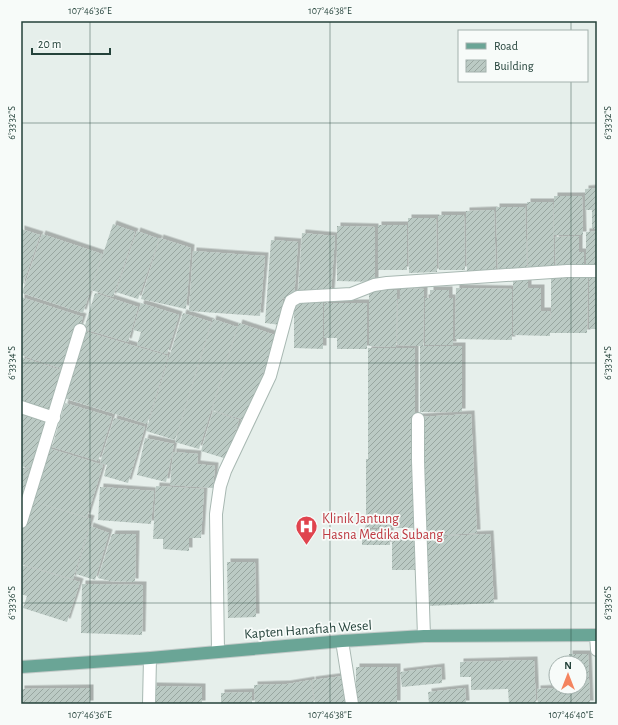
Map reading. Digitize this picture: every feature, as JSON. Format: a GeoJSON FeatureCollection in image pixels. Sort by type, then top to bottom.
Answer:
{"type":"FeatureCollection","features":[{"type":"Feature","properties":{"kind":"main road","name":"Kapten Hanafiah Wesel"},"geometry":{"type":"LineString","coordinates":[[21,667],[150,658],[342,641],[424,636],[597,635]]}},
{"type":"Feature","properties":{"kind":"street"},"geometry":{"type":"LineString","coordinates":[[218,651],[216,514],[220,486],[225,471],[270,376],[288,309],[292,301],[298,297],[351,294],[374,285],[387,283],[567,271],[597,271]]}},
{"type":"Feature","properties":{"kind":"street"},"geometry":{"type":"LineString","coordinates":[[21,522],[80,330]]}},
{"type":"Feature","properties":{"kind":"street"},"geometry":{"type":"LineString","coordinates":[[21,407],[54,418]]}},
{"type":"Feature","properties":{"kind":"street"},"geometry":{"type":"LineString","coordinates":[[418,419],[424,636]]}},
{"type":"Feature","properties":{"kind":"street"},"geometry":{"type":"LineString","coordinates":[[597,635],[597,650]]}},
{"type":"Feature","properties":{"kind":"street"},"geometry":{"type":"LineString","coordinates":[[342,641],[352,704]]}},
{"type":"Feature","properties":{"kind":"street"},"geometry":{"type":"LineString","coordinates":[[149,704],[150,658]]}},
{"type":"Feature","properties":{"kind":"building"},"geometry":{"type":"Polygon","coordinates":[[[597,188],[597,229],[592,229],[592,210],[585,210],[585,189],[597,188]]]}},
{"type":"Feature","properties":{"kind":"building"},"geometry":{"type":"Polygon","coordinates":[[[554,196],[582,196],[583,235],[554,235],[554,196]]]}},
{"type":"Feature","properties":{"kind":"building"},"geometry":{"type":"Polygon","coordinates":[[[527,202],[553,202],[554,270],[528,270],[527,202]]]}},
{"type":"Feature","properties":{"kind":"building"},"geometry":{"type":"Polygon","coordinates":[[[496,207],[525,207],[527,270],[498,271],[496,207]]]}},
{"type":"Feature","properties":{"kind":"building"},"geometry":{"type":"Polygon","coordinates":[[[494,210],[496,275],[467,276],[466,211],[494,210]]]}},
{"type":"Feature","properties":{"kind":"building"},"geometry":{"type":"Polygon","coordinates":[[[438,215],[464,215],[465,270],[439,270],[438,215]]]}},
{"type":"Feature","properties":{"kind":"building"},"geometry":{"type":"Polygon","coordinates":[[[408,218],[436,218],[437,272],[409,273],[408,218]]]}},
{"type":"Feature","properties":{"kind":"building"},"geometry":{"type":"Polygon","coordinates":[[[113,224],[135,232],[113,297],[91,290],[113,224]]]}},
{"type":"Feature","properties":{"kind":"building"},"geometry":{"type":"Polygon","coordinates":[[[378,225],[407,225],[407,270],[378,270],[378,225]]]}},
{"type":"Feature","properties":{"kind":"building"},"geometry":{"type":"Polygon","coordinates":[[[337,226],[375,227],[375,282],[337,281],[337,226]]]}},
{"type":"Feature","properties":{"kind":"building"},"geometry":{"type":"Polygon","coordinates":[[[21,229],[40,235],[21,290],[21,229]]]}},
{"type":"Feature","properties":{"kind":"building"},"geometry":{"type":"Polygon","coordinates":[[[137,231],[159,239],[138,299],[116,292],[137,231]]]}},
{"type":"Feature","properties":{"kind":"building"},"geometry":{"type":"Polygon","coordinates":[[[597,231],[597,268],[586,268],[586,232],[597,231]]]}},
{"type":"Feature","properties":{"kind":"building"},"geometry":{"type":"Polygon","coordinates":[[[302,233],[335,236],[331,294],[298,292],[302,233]]]}},
{"type":"Feature","properties":{"kind":"building"},"geometry":{"type":"Polygon","coordinates":[[[42,234],[102,254],[83,313],[22,293],[42,234]]]}},
{"type":"Feature","properties":{"kind":"building"},"geometry":{"type":"Polygon","coordinates":[[[579,236],[579,252],[584,252],[584,269],[556,270],[555,237],[579,236]]]}},
{"type":"Feature","properties":{"kind":"building"},"geometry":{"type":"Polygon","coordinates":[[[160,238],[191,248],[186,309],[141,299],[160,238]]]}},
{"type":"Feature","properties":{"kind":"building"},"geometry":{"type":"Polygon","coordinates":[[[271,240],[298,242],[294,299],[283,298],[281,325],[265,323],[271,240]]]}},
{"type":"Feature","properties":{"kind":"building"},"geometry":{"type":"Polygon","coordinates":[[[193,251],[265,256],[260,316],[189,311],[193,251]]]}},
{"type":"Feature","properties":{"kind":"building"},"geometry":{"type":"Polygon","coordinates":[[[589,274],[597,274],[597,329],[589,329],[589,274]]]}},
{"type":"Feature","properties":{"kind":"building"},"geometry":{"type":"Polygon","coordinates":[[[551,275],[588,275],[587,333],[550,333],[550,336],[513,335],[513,280],[528,280],[528,288],[541,288],[541,311],[550,311],[551,324],[551,275]]]}},
{"type":"Feature","properties":{"kind":"building"},"geometry":{"type":"Polygon","coordinates":[[[400,288],[424,289],[423,346],[462,346],[462,412],[420,412],[420,346],[397,345],[398,299],[400,299],[400,288]]]}},
{"type":"Feature","properties":{"kind":"building"},"geometry":{"type":"Polygon","coordinates":[[[456,288],[512,289],[512,340],[455,339],[456,288]]]}},
{"type":"Feature","properties":{"kind":"building"},"geometry":{"type":"Polygon","coordinates":[[[369,290],[397,290],[396,347],[369,346],[369,290]]]}},
{"type":"Feature","properties":{"kind":"building"},"geometry":{"type":"Polygon","coordinates":[[[430,290],[449,290],[449,298],[453,298],[453,345],[425,345],[425,298],[430,298],[430,290]]]}},
{"type":"Feature","properties":{"kind":"building"},"geometry":{"type":"Polygon","coordinates":[[[95,293],[138,307],[128,342],[84,329],[95,293]]]}},
{"type":"Feature","properties":{"kind":"building"},"geometry":{"type":"Polygon","coordinates":[[[21,297],[83,317],[65,370],[21,355],[21,297]]]}},
{"type":"Feature","properties":{"kind":"building"},"geometry":{"type":"Polygon","coordinates":[[[294,302],[323,302],[323,349],[294,348],[294,302]]]}},
{"type":"Feature","properties":{"kind":"building"},"geometry":{"type":"Polygon","coordinates":[[[141,303],[179,315],[167,354],[137,345],[141,332],[133,330],[141,303]]]}},
{"type":"Feature","properties":{"kind":"building"},"geometry":{"type":"Polygon","coordinates":[[[324,303],[367,303],[367,349],[337,349],[337,338],[324,338],[324,303]]]}},
{"type":"Feature","properties":{"kind":"building"},"geometry":{"type":"Polygon","coordinates":[[[183,313],[211,322],[175,440],[146,431],[183,313]]]}},
{"type":"Feature","properties":{"kind":"building"},"geometry":{"type":"Polygon","coordinates":[[[213,319],[237,327],[199,449],[175,442],[213,319]]]}},
{"type":"Feature","properties":{"kind":"building"},"geometry":{"type":"Polygon","coordinates":[[[239,323],[275,335],[248,421],[212,410],[239,323]]]}},
{"type":"Feature","properties":{"kind":"building"},"geometry":{"type":"Polygon","coordinates":[[[84,331],[168,356],[147,424],[64,398],[84,331]]]}},
{"type":"Feature","properties":{"kind":"building"},"geometry":{"type":"Polygon","coordinates":[[[368,348],[415,348],[415,459],[368,459],[368,348]]]}},
{"type":"Feature","properties":{"kind":"building"},"geometry":{"type":"Polygon","coordinates":[[[21,357],[67,372],[52,415],[21,405],[21,357]]]}},
{"type":"Feature","properties":{"kind":"building"},"geometry":{"type":"Polygon","coordinates":[[[65,403],[112,417],[98,461],[52,447],[65,403]]]}},
{"type":"Feature","properties":{"kind":"building"},"geometry":{"type":"Polygon","coordinates":[[[21,409],[52,419],[34,470],[21,466],[21,409]]]}},
{"type":"Feature","properties":{"kind":"building"},"geometry":{"type":"Polygon","coordinates":[[[213,411],[239,420],[227,459],[201,451],[213,411]]]}},
{"type":"Feature","properties":{"kind":"building"},"geometry":{"type":"Polygon","coordinates":[[[471,414],[477,533],[426,536],[419,417],[471,414]]]}},
{"type":"Feature","properties":{"kind":"building"},"geometry":{"type":"Polygon","coordinates":[[[114,418],[145,427],[128,483],[104,476],[107,465],[100,463],[114,418]]]}},
{"type":"Feature","properties":{"kind":"building"},"geometry":{"type":"Polygon","coordinates":[[[145,438],[174,444],[166,482],[137,475],[145,438]]]}},
{"type":"Feature","properties":{"kind":"building"},"geometry":{"type":"Polygon","coordinates":[[[48,448],[103,465],[87,517],[32,501],[48,448]]]}},
{"type":"Feature","properties":{"kind":"building"},"geometry":{"type":"Polygon","coordinates":[[[173,452],[198,454],[197,464],[215,466],[213,488],[170,485],[173,452]]]}},
{"type":"Feature","properties":{"kind":"building"},"geometry":{"type":"Polygon","coordinates":[[[366,459],[416,459],[416,528],[366,528],[366,459]]]}},
{"type":"Feature","properties":{"kind":"building"},"geometry":{"type":"Polygon","coordinates":[[[21,467],[33,471],[21,505],[21,467]]]}},
{"type":"Feature","properties":{"kind":"building"},"geometry":{"type":"Polygon","coordinates":[[[156,486],[204,489],[201,538],[189,538],[189,551],[163,549],[163,539],[153,539],[156,486]]]}},
{"type":"Feature","properties":{"kind":"building"},"geometry":{"type":"Polygon","coordinates":[[[100,487],[154,491],[151,524],[98,520],[100,487]]]}},
{"type":"Feature","properties":{"kind":"building"},"geometry":{"type":"Polygon","coordinates":[[[31,501],[91,519],[73,579],[21,564],[21,533],[31,501]]]}},
{"type":"Feature","properties":{"kind":"building"},"geometry":{"type":"Polygon","coordinates":[[[90,526],[109,533],[95,580],[76,574],[90,526]]]}},
{"type":"Feature","properties":{"kind":"building"},"geometry":{"type":"Polygon","coordinates":[[[362,529],[390,529],[390,545],[362,545],[362,529]]]}},
{"type":"Feature","properties":{"kind":"building"},"geometry":{"type":"Polygon","coordinates":[[[112,534],[136,534],[135,582],[110,581],[98,578],[112,534]]]}},
{"type":"Feature","properties":{"kind":"building"},"geometry":{"type":"Polygon","coordinates":[[[490,534],[494,603],[428,606],[425,537],[490,534]]]}},
{"type":"Feature","properties":{"kind":"building"},"geometry":{"type":"Polygon","coordinates":[[[392,540],[415,540],[415,570],[392,570],[392,540]]]}},
{"type":"Feature","properties":{"kind":"building"},"geometry":{"type":"Polygon","coordinates":[[[227,562],[255,562],[256,617],[228,618],[227,562]]]}},
{"type":"Feature","properties":{"kind":"building"},"geometry":{"type":"Polygon","coordinates":[[[21,565],[80,582],[67,622],[23,608],[27,596],[21,594],[21,565]]]}},
{"type":"Feature","properties":{"kind":"building"},"geometry":{"type":"Polygon","coordinates":[[[82,584],[143,585],[142,635],[81,633],[82,584]]]}},
{"type":"Feature","properties":{"kind":"building"},"geometry":{"type":"Polygon","coordinates":[[[588,654],[590,704],[538,704],[537,689],[548,688],[548,695],[588,695],[588,655],[569,655],[588,654]]]}},
{"type":"Feature","properties":{"kind":"building"},"geometry":{"type":"Polygon","coordinates":[[[534,660],[536,704],[509,704],[508,689],[471,690],[471,677],[460,677],[460,662],[534,660]]]}},
{"type":"Feature","properties":{"kind":"building"},"geometry":{"type":"Polygon","coordinates":[[[356,667],[397,667],[397,704],[356,704],[356,667]]]}},
{"type":"Feature","properties":{"kind":"building"},"geometry":{"type":"Polygon","coordinates":[[[441,667],[442,683],[402,687],[400,672],[441,667]]]}},
{"type":"Feature","properties":{"kind":"building"},"geometry":{"type":"Polygon","coordinates":[[[343,676],[347,704],[315,704],[312,680],[343,676]]]}},
{"type":"Feature","properties":{"kind":"building"},"geometry":{"type":"Polygon","coordinates":[[[311,680],[314,704],[255,704],[254,685],[287,684],[311,680]]]}},
{"type":"Feature","properties":{"kind":"building"},"geometry":{"type":"Polygon","coordinates":[[[153,686],[202,687],[202,704],[153,704],[153,686]]]}},
{"type":"Feature","properties":{"kind":"building"},"geometry":{"type":"Polygon","coordinates":[[[90,688],[90,704],[21,704],[21,689],[90,688]]]}},
{"type":"Feature","properties":{"kind":"building"},"geometry":{"type":"Polygon","coordinates":[[[465,688],[466,704],[429,704],[428,692],[465,688]]]}},
{"type":"Feature","properties":{"kind":"building"},"geometry":{"type":"Polygon","coordinates":[[[252,692],[252,704],[221,704],[221,693],[252,692]]]}},
{"type":"Feature","properties":{"kind":"place","name":"Klinik Jantung Hasna Medika Subang"},"geometry":{"type":"Point","coordinates":[307,546]}}]}
